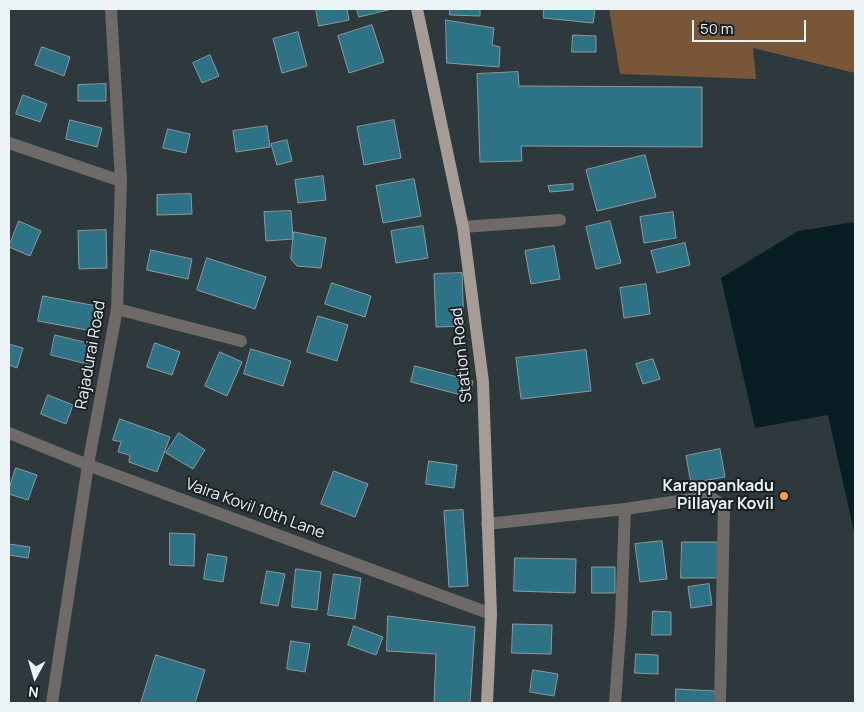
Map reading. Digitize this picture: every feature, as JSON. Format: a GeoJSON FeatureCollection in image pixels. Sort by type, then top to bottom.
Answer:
{"type":"FeatureCollection","features":[{"type":"Feature","properties":{"kind":"main road","name":"Station Road"},"geometry":{"type":"LineString","coordinates":[[417,9],[463,227],[482,382],[492,614],[487,703]]}},
{"type":"Feature","properties":{"kind":"street","name":"Rajadurai Road"},"geometry":{"type":"LineString","coordinates":[[52,703],[88,465],[117,309],[121,181],[110,9]]}},
{"type":"Feature","properties":{"kind":"street"},"geometry":{"type":"LineString","coordinates":[[9,143],[121,181]]}},
{"type":"Feature","properties":{"kind":"street"},"geometry":{"type":"LineString","coordinates":[[463,227],[560,220]]}},
{"type":"Feature","properties":{"kind":"street"},"geometry":{"type":"LineString","coordinates":[[117,309],[241,341]]}},
{"type":"Feature","properties":{"kind":"street","name":"Vaira Kovil 10th Lane"},"geometry":{"type":"LineString","coordinates":[[9,433],[88,465],[492,614]]}},
{"type":"Feature","properties":{"kind":"street"},"geometry":{"type":"LineString","coordinates":[[487,524],[625,509],[699,498],[713,499],[724,506],[720,703]]}},
{"type":"Feature","properties":{"kind":"street"},"geometry":{"type":"LineString","coordinates":[[615,703],[621,619],[625,509]]}},
{"type":"Feature","properties":{"kind":"shaded area"},"geometry":{"type":"Polygon","coordinates":[[[609,9],[855,9],[855,73],[753,48],[756,79],[620,74],[609,9]]]}},
{"type":"Feature","properties":{"kind":"water"},"geometry":{"type":"Polygon","coordinates":[[[855,222],[855,536],[828,415],[755,428],[721,278],[798,231],[855,222]]]}},
{"type":"Feature","properties":{"kind":"building"},"geometry":{"type":"Polygon","coordinates":[[[316,9],[347,9],[349,20],[319,26],[316,9]]]}},
{"type":"Feature","properties":{"kind":"building"},"geometry":{"type":"Polygon","coordinates":[[[357,9],[392,9],[359,17],[357,9]]]}},
{"type":"Feature","properties":{"kind":"building"},"geometry":{"type":"Polygon","coordinates":[[[450,9],[480,9],[480,16],[450,15],[450,9]]]}},
{"type":"Feature","properties":{"kind":"building"},"geometry":{"type":"Polygon","coordinates":[[[544,9],[595,9],[593,23],[544,18],[544,9]]]}},
{"type":"Feature","properties":{"kind":"building"},"geometry":{"type":"Polygon","coordinates":[[[446,20],[494,28],[492,45],[500,47],[499,67],[447,63],[446,20]]]}},
{"type":"Feature","properties":{"kind":"building"},"geometry":{"type":"Polygon","coordinates":[[[372,25],[384,62],[349,73],[338,36],[372,25]]]}},
{"type":"Feature","properties":{"kind":"building"},"geometry":{"type":"Polygon","coordinates":[[[298,32],[307,66],[282,73],[273,39],[298,32]]]}},
{"type":"Feature","properties":{"kind":"building"},"geometry":{"type":"Polygon","coordinates":[[[573,35],[596,36],[596,52],[572,52],[573,35]]]}},
{"type":"Feature","properties":{"kind":"building"},"geometry":{"type":"Polygon","coordinates":[[[42,47],[70,57],[64,76],[35,65],[42,47]]]}},
{"type":"Feature","properties":{"kind":"building"},"geometry":{"type":"Polygon","coordinates":[[[210,55],[219,76],[202,83],[193,63],[210,55]]]}},
{"type":"Feature","properties":{"kind":"building"},"geometry":{"type":"Polygon","coordinates":[[[518,72],[519,86],[702,87],[702,147],[521,146],[522,161],[480,162],[477,74],[518,72]]]}},
{"type":"Feature","properties":{"kind":"building"},"geometry":{"type":"Polygon","coordinates":[[[106,84],[106,101],[78,101],[78,85],[106,84]]]}},
{"type":"Feature","properties":{"kind":"building"},"geometry":{"type":"Polygon","coordinates":[[[23,95],[47,104],[40,122],[16,114],[23,95]]]}},
{"type":"Feature","properties":{"kind":"building"},"geometry":{"type":"Polygon","coordinates":[[[70,120],[102,128],[97,147],[66,139],[70,120]]]}},
{"type":"Feature","properties":{"kind":"building"},"geometry":{"type":"Polygon","coordinates":[[[394,120],[401,158],[364,165],[357,127],[394,120]]]}},
{"type":"Feature","properties":{"kind":"building"},"geometry":{"type":"Polygon","coordinates":[[[267,126],[270,147],[236,152],[233,131],[267,126]]]}},
{"type":"Feature","properties":{"kind":"building"},"geometry":{"type":"Polygon","coordinates":[[[168,129],[190,134],[186,153],[163,148],[168,129]]]}},
{"type":"Feature","properties":{"kind":"building"},"geometry":{"type":"Polygon","coordinates":[[[287,140],[292,161],[277,165],[271,144],[287,140]]]}},
{"type":"Feature","properties":{"kind":"building"},"geometry":{"type":"Polygon","coordinates":[[[645,155],[656,197],[597,211],[586,170],[645,155]]]}},
{"type":"Feature","properties":{"kind":"building"},"geometry":{"type":"Polygon","coordinates":[[[323,176],[326,200],[298,203],[295,180],[323,176]]]}},
{"type":"Feature","properties":{"kind":"building"},"geometry":{"type":"Polygon","coordinates":[[[414,179],[421,216],[383,223],[376,186],[414,179]]]}},
{"type":"Feature","properties":{"kind":"building"},"geometry":{"type":"Polygon","coordinates":[[[573,184],[573,190],[550,192],[548,186],[573,184]]]}},
{"type":"Feature","properties":{"kind":"building"},"geometry":{"type":"Polygon","coordinates":[[[191,194],[192,214],[157,215],[157,195],[191,194]]]}},
{"type":"Feature","properties":{"kind":"building"},"geometry":{"type":"Polygon","coordinates":[[[291,211],[293,239],[266,241],[264,212],[291,211]]]}},
{"type":"Feature","properties":{"kind":"building"},"geometry":{"type":"Polygon","coordinates":[[[673,212],[676,238],[644,243],[640,217],[673,212]]]}},
{"type":"Feature","properties":{"kind":"building"},"geometry":{"type":"Polygon","coordinates":[[[19,221],[41,231],[30,256],[9,247],[19,221]]]}},
{"type":"Feature","properties":{"kind":"building"},"geometry":{"type":"Polygon","coordinates":[[[610,221],[621,263],[596,269],[586,227],[610,221]]]}},
{"type":"Feature","properties":{"kind":"building"},"geometry":{"type":"Polygon","coordinates":[[[423,226],[428,258],[396,263],[391,231],[423,226]]]}},
{"type":"Feature","properties":{"kind":"building"},"geometry":{"type":"Polygon","coordinates":[[[106,230],[107,268],[79,269],[78,231],[106,230]]]}},
{"type":"Feature","properties":{"kind":"building"},"geometry":{"type":"Polygon","coordinates":[[[294,232],[326,238],[321,268],[297,266],[291,259],[294,232]]]}},
{"type":"Feature","properties":{"kind":"building"},"geometry":{"type":"Polygon","coordinates":[[[685,243],[690,265],[657,273],[651,251],[685,243]]]}},
{"type":"Feature","properties":{"kind":"building"},"geometry":{"type":"Polygon","coordinates":[[[554,246],[560,279],[531,284],[525,251],[554,246]]]}},
{"type":"Feature","properties":{"kind":"building"},"geometry":{"type":"Polygon","coordinates":[[[151,250],[192,259],[188,279],[147,270],[151,250]]]}},
{"type":"Feature","properties":{"kind":"building"},"geometry":{"type":"Polygon","coordinates":[[[207,258],[266,277],[255,309],[197,290],[207,258]]]}},
{"type":"Feature","properties":{"kind":"building"},"geometry":{"type":"Polygon","coordinates":[[[462,273],[464,326],[436,327],[434,274],[462,273]]]}},
{"type":"Feature","properties":{"kind":"building"},"geometry":{"type":"Polygon","coordinates":[[[332,283],[371,296],[365,317],[325,304],[332,283]]]}},
{"type":"Feature","properties":{"kind":"building"},"geometry":{"type":"Polygon","coordinates":[[[646,284],[650,314],[624,318],[620,288],[646,284]]]}},
{"type":"Feature","properties":{"kind":"building"},"geometry":{"type":"Polygon","coordinates":[[[43,296],[97,306],[92,331],[38,321],[43,296]]]}},
{"type":"Feature","properties":{"kind":"building"},"geometry":{"type":"Polygon","coordinates":[[[318,316],[348,325],[337,361],[307,352],[318,316]]]}},
{"type":"Feature","properties":{"kind":"building"},"geometry":{"type":"Polygon","coordinates":[[[55,335],[96,345],[91,365],[51,355],[55,335]]]}},
{"type":"Feature","properties":{"kind":"building"},"geometry":{"type":"Polygon","coordinates":[[[155,343],[180,352],[172,375],[147,367],[155,343]]]}},
{"type":"Feature","properties":{"kind":"building"},"geometry":{"type":"Polygon","coordinates":[[[9,344],[23,348],[17,368],[9,365],[9,344]]]}},
{"type":"Feature","properties":{"kind":"building"},"geometry":{"type":"Polygon","coordinates":[[[251,349],[291,361],[283,386],[244,374],[251,349]]]}},
{"type":"Feature","properties":{"kind":"building"},"geometry":{"type":"Polygon","coordinates":[[[586,350],[591,391],[521,399],[516,358],[586,350]]]}},
{"type":"Feature","properties":{"kind":"building"},"geometry":{"type":"Polygon","coordinates":[[[220,352],[242,362],[227,396],[205,386],[220,352]]]}},
{"type":"Feature","properties":{"kind":"building"},"geometry":{"type":"Polygon","coordinates":[[[653,359],[660,379],[643,384],[636,364],[653,359]]]}},
{"type":"Feature","properties":{"kind":"building"},"geometry":{"type":"Polygon","coordinates":[[[415,366],[473,381],[469,397],[411,382],[415,366]]]}},
{"type":"Feature","properties":{"kind":"building"},"geometry":{"type":"Polygon","coordinates":[[[48,395],[73,405],[66,424],[41,414],[48,395]]]}},
{"type":"Feature","properties":{"kind":"building"},"geometry":{"type":"Polygon","coordinates":[[[120,419],[170,437],[157,472],[129,462],[130,455],[118,452],[121,442],[113,440],[120,419]]]}},
{"type":"Feature","properties":{"kind":"building"},"geometry":{"type":"Polygon","coordinates":[[[179,433],[205,450],[193,469],[166,453],[179,433]]]}},
{"type":"Feature","properties":{"kind":"building"},"geometry":{"type":"Polygon","coordinates":[[[720,449],[725,477],[691,483],[686,456],[720,449]]]}},
{"type":"Feature","properties":{"kind":"building"},"geometry":{"type":"Polygon","coordinates":[[[429,461],[457,465],[454,488],[426,484],[429,461]]]}},
{"type":"Feature","properties":{"kind":"building"},"geometry":{"type":"Polygon","coordinates":[[[16,468],[37,475],[28,500],[9,494],[16,468]]]}},
{"type":"Feature","properties":{"kind":"building"},"geometry":{"type":"Polygon","coordinates":[[[334,471],[368,484],[355,517],[321,504],[334,471]]]}},
{"type":"Feature","properties":{"kind":"building"},"geometry":{"type":"Polygon","coordinates":[[[463,510],[468,586],[449,587],[444,511],[463,510]]]}},
{"type":"Feature","properties":{"kind":"building"},"geometry":{"type":"Polygon","coordinates":[[[170,533],[195,534],[194,566],[170,565],[170,533]]]}},
{"type":"Feature","properties":{"kind":"building"},"geometry":{"type":"Polygon","coordinates":[[[662,541],[667,579],[640,582],[635,544],[662,541]]]}},
{"type":"Feature","properties":{"kind":"building"},"geometry":{"type":"Polygon","coordinates":[[[682,542],[720,542],[720,578],[681,578],[682,542]]]}},
{"type":"Feature","properties":{"kind":"building"},"geometry":{"type":"Polygon","coordinates":[[[9,544],[30,547],[28,558],[9,555],[9,544]]]}},
{"type":"Feature","properties":{"kind":"building"},"geometry":{"type":"Polygon","coordinates":[[[208,554],[227,557],[223,582],[204,579],[208,554]]]}},
{"type":"Feature","properties":{"kind":"building"},"geometry":{"type":"Polygon","coordinates":[[[515,558],[576,559],[575,593],[514,591],[515,558]]]}},
{"type":"Feature","properties":{"kind":"building"},"geometry":{"type":"Polygon","coordinates":[[[592,567],[615,567],[615,593],[592,593],[592,567]]]}},
{"type":"Feature","properties":{"kind":"building"},"geometry":{"type":"Polygon","coordinates":[[[296,569],[321,572],[317,610],[292,607],[296,569]]]}},
{"type":"Feature","properties":{"kind":"building"},"geometry":{"type":"Polygon","coordinates":[[[267,571],[285,574],[278,606],[261,603],[267,571]]]}},
{"type":"Feature","properties":{"kind":"building"},"geometry":{"type":"Polygon","coordinates":[[[334,574],[361,578],[355,619],[328,615],[334,574]]]}},
{"type":"Feature","properties":{"kind":"building"},"geometry":{"type":"Polygon","coordinates":[[[709,584],[712,605],[691,608],[688,587],[709,584]]]}},
{"type":"Feature","properties":{"kind":"building"},"geometry":{"type":"Polygon","coordinates":[[[653,611],[671,612],[671,635],[652,635],[653,611]]]}},
{"type":"Feature","properties":{"kind":"building"},"geometry":{"type":"Polygon","coordinates":[[[388,616],[475,627],[470,703],[434,703],[436,654],[387,651],[388,616]]]}},
{"type":"Feature","properties":{"kind":"building"},"geometry":{"type":"Polygon","coordinates":[[[513,624],[552,625],[551,654],[512,653],[513,624]]]}},
{"type":"Feature","properties":{"kind":"building"},"geometry":{"type":"Polygon","coordinates":[[[354,626],[383,637],[376,655],[348,645],[354,626]]]}},
{"type":"Feature","properties":{"kind":"building"},"geometry":{"type":"Polygon","coordinates":[[[291,641],[310,644],[305,672],[287,669],[291,641]]]}},
{"type":"Feature","properties":{"kind":"building"},"geometry":{"type":"Polygon","coordinates":[[[636,654],[658,655],[658,674],[635,673],[636,654]]]}},
{"type":"Feature","properties":{"kind":"building"},"geometry":{"type":"Polygon","coordinates":[[[156,655],[205,670],[195,703],[141,703],[156,655]]]}},
{"type":"Feature","properties":{"kind":"building"},"geometry":{"type":"Polygon","coordinates":[[[533,670],[558,674],[554,696],[530,692],[533,670]]]}},
{"type":"Feature","properties":{"kind":"building"},"geometry":{"type":"Polygon","coordinates":[[[676,689],[716,691],[715,703],[676,703],[676,689]]]}},
{"type":"Feature","properties":{"kind":"place","name":"Karappankadu Pillayar Kovil"},"geometry":{"type":"Point","coordinates":[784,496]}}]}
